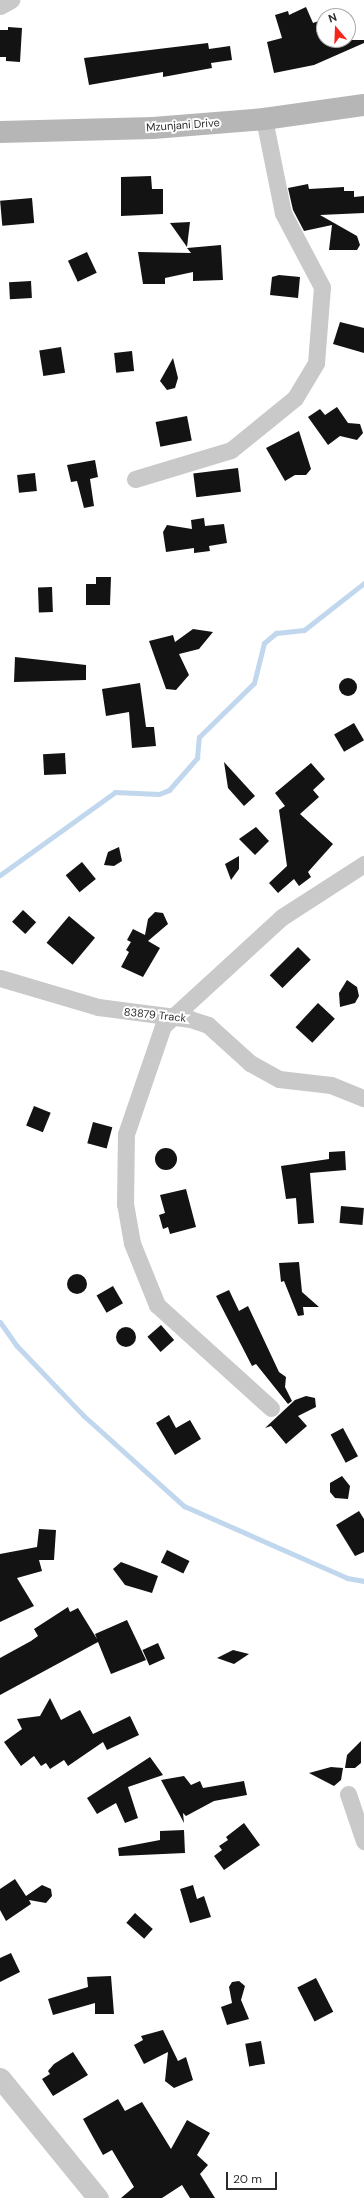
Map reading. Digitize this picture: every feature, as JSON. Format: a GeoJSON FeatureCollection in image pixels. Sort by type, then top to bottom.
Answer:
{"type":"FeatureCollection","features":[{"type":"Feature","properties":{"kind":"main road","name":"Mzunjani Drive"},"geometry":{"type":"LineString","coordinates":[[0,132],[154,128],[264,119],[364,105]]}},
{"type":"Feature","properties":{"kind":"street"},"geometry":{"type":"LineString","coordinates":[[0,6],[11,0]]}},
{"type":"Feature","properties":{"kind":"street"},"geometry":{"type":"LineString","coordinates":[[135,479],[231,450],[295,398],[316,363],[322,287],[283,213],[264,119]]}},
{"type":"Feature","properties":{"kind":"street"},"geometry":{"type":"LineString","coordinates":[[271,1408],[157,1305],[132,1243],[125,1204],[126,1134],[156,1042],[163,1026],[282,917],[364,864]]}},
{"type":"Feature","properties":{"kind":"street","name":"83879 Track"},"geometry":{"type":"LineString","coordinates":[[0,978],[98,1007],[172,1018],[190,1018],[208,1025],[250,1063],[279,1079],[331,1085],[364,1098]]}},
{"type":"Feature","properties":{"kind":"street"},"geometry":{"type":"LineString","coordinates":[[348,1794],[364,1841]]}},
{"type":"Feature","properties":{"kind":"street"},"geometry":{"type":"LineString","coordinates":[[0,2078],[98,2198]]}},
{"type":"Feature","properties":{"kind":"building"},"geometry":{"type":"Polygon","coordinates":[[[306,7],[313,23],[316,22],[316,48],[353,48],[314,65],[274,73],[267,42],[282,38],[275,15],[288,11],[289,15],[306,7]]]}},
{"type":"Feature","properties":{"kind":"building"},"geometry":{"type":"Polygon","coordinates":[[[8,27],[22,28],[20,62],[6,61],[6,57],[0,57],[0,30],[8,30],[8,27]]]}},
{"type":"Feature","properties":{"kind":"building"},"geometry":{"type":"Polygon","coordinates":[[[356,40],[364,40],[364,43],[356,47],[356,40]]]}},
{"type":"Feature","properties":{"kind":"building"},"geometry":{"type":"Polygon","coordinates":[[[208,43],[209,49],[230,46],[232,60],[211,63],[212,68],[163,77],[163,72],[89,85],[84,58],[208,43]]]}},
{"type":"Feature","properties":{"kind":"building"},"geometry":{"type":"Polygon","coordinates":[[[151,176],[152,189],[163,189],[163,214],[121,216],[121,177],[151,176]]]}},
{"type":"Feature","properties":{"kind":"building"},"geometry":{"type":"Polygon","coordinates":[[[308,184],[309,189],[344,187],[344,191],[354,191],[354,197],[364,196],[364,213],[320,215],[357,236],[360,245],[357,250],[329,250],[332,225],[304,231],[293,210],[288,188],[308,184]]]}},
{"type":"Feature","properties":{"kind":"building"},"geometry":{"type":"Polygon","coordinates":[[[32,198],[34,223],[2,226],[0,201],[32,198]]]}},
{"type":"Feature","properties":{"kind":"building"},"geometry":{"type":"Polygon","coordinates":[[[190,222],[187,247],[170,223],[190,222]]]}},
{"type":"Feature","properties":{"kind":"building"},"geometry":{"type":"Polygon","coordinates":[[[221,245],[223,280],[193,281],[193,272],[165,278],[165,284],[143,284],[138,252],[191,253],[187,248],[221,245]]]}},
{"type":"Feature","properties":{"kind":"building"},"geometry":{"type":"Polygon","coordinates":[[[87,252],[97,273],[78,282],[68,261],[87,252]]]}},
{"type":"Feature","properties":{"kind":"building"},"geometry":{"type":"Polygon","coordinates":[[[279,275],[300,277],[298,298],[270,295],[272,277],[279,275]]]}},
{"type":"Feature","properties":{"kind":"building"},"geometry":{"type":"Polygon","coordinates":[[[31,281],[32,298],[10,299],[9,282],[31,281]]]}},
{"type":"Feature","properties":{"kind":"building"},"geometry":{"type":"Polygon","coordinates":[[[340,322],[364,328],[364,353],[333,344],[340,322]]]}},
{"type":"Feature","properties":{"kind":"building"},"geometry":{"type":"Polygon","coordinates":[[[61,347],[65,373],[43,376],[39,350],[61,347]]]}},
{"type":"Feature","properties":{"kind":"building"},"geometry":{"type":"Polygon","coordinates":[[[132,351],[134,371],[116,373],[114,353],[132,351]]]}},
{"type":"Feature","properties":{"kind":"building"},"geometry":{"type":"Polygon","coordinates":[[[173,358],[178,378],[175,388],[167,390],[160,381],[173,358]]]}},
{"type":"Feature","properties":{"kind":"building"},"geometry":{"type":"Polygon","coordinates":[[[337,407],[348,423],[360,424],[363,433],[357,440],[340,436],[328,445],[308,417],[320,409],[325,415],[337,407]]]}},
{"type":"Feature","properties":{"kind":"building"},"geometry":{"type":"Polygon","coordinates":[[[187,416],[192,441],[160,447],[156,422],[187,416]]]}},
{"type":"Feature","properties":{"kind":"building"},"geometry":{"type":"Polygon","coordinates":[[[299,431],[311,469],[306,475],[295,475],[285,481],[266,448],[299,431]]]}},
{"type":"Feature","properties":{"kind":"building"},"geometry":{"type":"Polygon","coordinates":[[[95,460],[98,477],[90,479],[94,506],[84,508],[77,481],[71,482],[67,465],[95,460]]]}},
{"type":"Feature","properties":{"kind":"building"},"geometry":{"type":"Polygon","coordinates":[[[238,468],[241,492],[196,497],[193,473],[238,468]]]}},
{"type":"Feature","properties":{"kind":"building"},"geometry":{"type":"Polygon","coordinates":[[[35,473],[37,491],[19,493],[17,475],[35,473]]]}},
{"type":"Feature","properties":{"kind":"building"},"geometry":{"type":"Polygon","coordinates":[[[204,518],[205,526],[224,524],[227,543],[209,546],[210,551],[194,553],[194,548],[166,552],[163,532],[167,525],[192,529],[191,520],[204,518]]]}},
{"type":"Feature","properties":{"kind":"building"},"geometry":{"type":"Polygon","coordinates":[[[96,577],[111,577],[110,605],[86,605],[86,584],[96,584],[96,577]]]}},
{"type":"Feature","properties":{"kind":"building"},"geometry":{"type":"Polygon","coordinates":[[[38,587],[52,587],[53,612],[39,612],[38,587]]]}},
{"type":"Feature","properties":{"kind":"building"},"geometry":{"type":"Polygon","coordinates":[[[193,629],[213,632],[199,649],[179,654],[189,675],[176,690],[166,689],[149,641],[173,635],[175,642],[193,629]]]}},
{"type":"Feature","properties":{"kind":"building"},"geometry":{"type":"Polygon","coordinates":[[[15,657],[86,665],[86,680],[14,682],[15,657]]]}},
{"type":"Feature","properties":{"kind":"building"},"geometry":{"type":"Polygon","coordinates":[[[348,678],[354,681],[357,687],[354,693],[348,696],[342,693],[339,687],[342,681],[348,678]]]}},
{"type":"Feature","properties":{"kind":"building"},"geometry":{"type":"Polygon","coordinates":[[[140,683],[146,727],[154,727],[156,746],[132,748],[129,712],[106,716],[102,689],[140,683]]]}},
{"type":"Feature","properties":{"kind":"building"},"geometry":{"type":"Polygon","coordinates":[[[354,723],[364,740],[344,752],[334,734],[354,723]]]}},
{"type":"Feature","properties":{"kind":"building"},"geometry":{"type":"Polygon","coordinates":[[[65,753],[66,774],[44,775],[43,754],[65,753]]]}},
{"type":"Feature","properties":{"kind":"building"},"geometry":{"type":"Polygon","coordinates":[[[224,762],[255,796],[244,806],[228,788],[224,762]]]}},
{"type":"Feature","properties":{"kind":"building"},"geometry":{"type":"Polygon","coordinates":[[[311,763],[325,779],[313,790],[319,797],[300,814],[333,844],[308,872],[311,877],[299,886],[294,879],[278,893],[269,883],[287,866],[279,810],[285,806],[275,793],[311,763]]]}},
{"type":"Feature","properties":{"kind":"building"},"geometry":{"type":"Polygon","coordinates":[[[256,827],[269,841],[255,855],[239,839],[256,827]]]}},
{"type":"Feature","properties":{"kind":"building"},"geometry":{"type":"Polygon","coordinates":[[[119,847],[122,861],[114,866],[104,865],[108,852],[119,847]]]}},
{"type":"Feature","properties":{"kind":"building"},"geometry":{"type":"Polygon","coordinates":[[[239,856],[239,869],[231,880],[225,864],[239,856]]]}},
{"type":"Feature","properties":{"kind":"building"},"geometry":{"type":"Polygon","coordinates":[[[82,862],[96,879],[80,892],[66,875],[82,862]]]}},
{"type":"Feature","properties":{"kind":"building"},"geometry":{"type":"Polygon","coordinates":[[[23,910],[36,922],[25,934],[12,922],[23,910]]]}},
{"type":"Feature","properties":{"kind":"building"},"geometry":{"type":"Polygon","coordinates":[[[155,912],[163,913],[168,924],[148,941],[160,948],[143,977],[121,967],[129,952],[126,950],[131,942],[127,940],[133,929],[145,935],[148,919],[155,912]]]}},
{"type":"Feature","properties":{"kind":"building"},"geometry":{"type":"Polygon","coordinates":[[[69,916],[95,938],[73,965],[47,943],[69,916]]]}},
{"type":"Feature","properties":{"kind":"building"},"geometry":{"type":"Polygon","coordinates":[[[298,947],[311,960],[282,988],[270,975],[298,947]]]}},
{"type":"Feature","properties":{"kind":"building"},"geometry":{"type":"Polygon","coordinates":[[[347,980],[357,987],[359,996],[355,1003],[340,1007],[339,993],[347,980]]]}},
{"type":"Feature","properties":{"kind":"building"},"geometry":{"type":"Polygon","coordinates":[[[318,1003],[335,1019],[312,1043],[295,1027],[318,1003]]]}},
{"type":"Feature","properties":{"kind":"building"},"geometry":{"type":"Polygon","coordinates":[[[34,1106],[51,1113],[43,1132],[26,1125],[34,1106]]]}},
{"type":"Feature","properties":{"kind":"building"},"geometry":{"type":"Polygon","coordinates":[[[93,1122],[112,1127],[107,1148],[87,1143],[93,1122]]]}},
{"type":"Feature","properties":{"kind":"building"},"geometry":{"type":"Polygon","coordinates":[[[166,1148],[174,1151],[177,1159],[174,1167],[166,1170],[158,1167],[155,1159],[158,1151],[166,1148]]]}},
{"type":"Feature","properties":{"kind":"building"},"geometry":{"type":"Polygon","coordinates":[[[345,1151],[346,1170],[310,1173],[314,1223],[298,1224],[296,1198],[286,1199],[281,1166],[329,1159],[329,1152],[345,1151]]]}},
{"type":"Feature","properties":{"kind":"building"},"geometry":{"type":"Polygon","coordinates":[[[186,1189],[196,1227],[170,1234],[168,1227],[163,1229],[159,1215],[165,1213],[160,1195],[186,1189]]]}},
{"type":"Feature","properties":{"kind":"building"},"geometry":{"type":"Polygon","coordinates":[[[341,1206],[364,1208],[362,1225],[340,1223],[341,1206]]]}},
{"type":"Feature","properties":{"kind":"building"},"geometry":{"type":"Polygon","coordinates":[[[299,1262],[302,1292],[319,1307],[303,1307],[304,1315],[298,1316],[284,1281],[281,1282],[279,1263],[299,1262]]]}},
{"type":"Feature","properties":{"kind":"building"},"geometry":{"type":"Polygon","coordinates":[[[77,1274],[84,1277],[87,1284],[84,1291],[77,1294],[70,1291],[67,1284],[70,1277],[77,1274]]]}},
{"type":"Feature","properties":{"kind":"building"},"geometry":{"type":"Polygon","coordinates":[[[113,1286],[123,1303],[107,1313],[97,1296],[113,1286]]]}},
{"type":"Feature","properties":{"kind":"building"},"geometry":{"type":"Polygon","coordinates":[[[229,1290],[239,1311],[248,1306],[279,1372],[286,1377],[285,1387],[292,1401],[288,1404],[256,1364],[252,1366],[216,1296],[229,1290]]]}},
{"type":"Feature","properties":{"kind":"building"},"geometry":{"type":"Polygon","coordinates":[[[161,1325],[174,1340],[161,1352],[147,1337],[161,1325]]]}},
{"type":"Feature","properties":{"kind":"building"},"geometry":{"type":"Polygon","coordinates":[[[126,1327],[133,1330],[136,1337],[133,1344],[126,1347],[119,1344],[116,1337],[119,1330],[126,1327]]]}},
{"type":"Feature","properties":{"kind":"building"},"geometry":{"type":"Polygon","coordinates":[[[306,1396],[315,1398],[316,1407],[298,1416],[307,1426],[286,1444],[271,1426],[265,1428],[295,1400],[306,1396]]]}},
{"type":"Feature","properties":{"kind":"building"},"geometry":{"type":"Polygon","coordinates":[[[169,1415],[176,1428],[190,1420],[201,1439],[175,1455],[156,1423],[169,1415]]]}},
{"type":"Feature","properties":{"kind":"building"},"geometry":{"type":"Polygon","coordinates":[[[343,1428],[358,1456],[346,1463],[331,1435],[343,1428]]]}},
{"type":"Feature","properties":{"kind":"building"},"geometry":{"type":"Polygon","coordinates":[[[342,1476],[350,1486],[348,1499],[335,1498],[330,1492],[330,1483],[342,1476]]]}},
{"type":"Feature","properties":{"kind":"building"},"geometry":{"type":"Polygon","coordinates":[[[359,1511],[364,1519],[364,1552],[355,1556],[336,1525],[359,1511]]]}},
{"type":"Feature","properties":{"kind":"building"},"geometry":{"type":"Polygon","coordinates":[[[39,1529],[56,1530],[54,1560],[39,1560],[42,1571],[17,1578],[34,1606],[0,1622],[0,1554],[37,1547],[39,1529]]]}},
{"type":"Feature","properties":{"kind":"building"},"geometry":{"type":"Polygon","coordinates":[[[167,1550],[189,1561],[183,1574],[161,1563],[167,1550]]]}},
{"type":"Feature","properties":{"kind":"building"},"geometry":{"type":"Polygon","coordinates":[[[121,1562],[158,1576],[152,1593],[125,1585],[113,1569],[121,1562]]]}},
{"type":"Feature","properties":{"kind":"building"},"geometry":{"type":"Polygon","coordinates":[[[68,1607],[70,1612],[78,1608],[97,1639],[95,1634],[127,1620],[146,1660],[111,1674],[98,1642],[0,1695],[0,1658],[38,1636],[34,1629],[68,1607]]]}},
{"type":"Feature","properties":{"kind":"building"},"geometry":{"type":"Polygon","coordinates":[[[158,1643],[165,1659],[149,1665],[142,1650],[158,1643]]]}},
{"type":"Feature","properties":{"kind":"building"},"geometry":{"type":"Polygon","coordinates":[[[233,1650],[249,1654],[234,1664],[217,1658],[233,1650]]]}},
{"type":"Feature","properties":{"kind":"building"},"geometry":{"type":"Polygon","coordinates":[[[50,1698],[61,1720],[80,1710],[93,1734],[130,1716],[139,1735],[107,1750],[103,1742],[68,1766],[64,1760],[50,1769],[46,1763],[41,1766],[34,1756],[21,1766],[4,1742],[22,1729],[17,1719],[40,1716],[50,1698]]]}},
{"type":"Feature","properties":{"kind":"building"},"geometry":{"type":"Polygon","coordinates":[[[361,1741],[361,1763],[355,1768],[345,1768],[347,1755],[361,1741]]]}},
{"type":"Feature","properties":{"kind":"building"},"geometry":{"type":"Polygon","coordinates":[[[150,1757],[163,1775],[128,1787],[138,1818],[125,1823],[116,1803],[97,1814],[87,1798],[150,1757]]]}},
{"type":"Feature","properties":{"kind":"building"},"geometry":{"type":"Polygon","coordinates":[[[331,1767],[343,1768],[341,1780],[334,1786],[309,1773],[331,1767]]]}},
{"type":"Feature","properties":{"kind":"building"},"geometry":{"type":"Polygon","coordinates":[[[184,1776],[191,1785],[200,1781],[203,1788],[244,1781],[247,1795],[214,1801],[186,1816],[183,1813],[184,1823],[161,1780],[184,1776]]]}},
{"type":"Feature","properties":{"kind":"building"},"geometry":{"type":"Polygon","coordinates":[[[244,1823],[260,1845],[224,1870],[214,1856],[222,1850],[219,1846],[228,1840],[226,1837],[244,1823]]]}},
{"type":"Feature","properties":{"kind":"building"},"geometry":{"type":"Polygon","coordinates":[[[184,1830],[185,1853],[119,1856],[118,1848],[160,1840],[160,1831],[184,1830]]]}},
{"type":"Feature","properties":{"kind":"building"},"geometry":{"type":"Polygon","coordinates":[[[15,1879],[26,1896],[42,1885],[51,1889],[52,1896],[46,1903],[29,1900],[31,1904],[6,1921],[0,1910],[0,1889],[15,1879]]]}},
{"type":"Feature","properties":{"kind":"building"},"geometry":{"type":"Polygon","coordinates":[[[193,1885],[197,1899],[204,1896],[211,1917],[190,1923],[180,1889],[193,1885]]]}},
{"type":"Feature","properties":{"kind":"building"},"geometry":{"type":"Polygon","coordinates":[[[135,1913],[153,1929],[144,1939],[126,1923],[135,1913]]]}},
{"type":"Feature","properties":{"kind":"building"},"geometry":{"type":"Polygon","coordinates":[[[11,1953],[20,1972],[0,1982],[0,1958],[11,1953]]]}},
{"type":"Feature","properties":{"kind":"building"},"geometry":{"type":"Polygon","coordinates":[[[111,1976],[114,2014],[95,2014],[95,2003],[53,2015],[48,1999],[88,1987],[87,1977],[111,1976]]]}},
{"type":"Feature","properties":{"kind":"building"},"geometry":{"type":"Polygon","coordinates":[[[316,1978],[333,2012],[315,2021],[297,1988],[316,1978]]]}},
{"type":"Feature","properties":{"kind":"building"},"geometry":{"type":"Polygon","coordinates":[[[239,1981],[245,1986],[241,2000],[249,2019],[227,2025],[221,2007],[232,2003],[229,1987],[232,1982],[239,1981]]]}},
{"type":"Feature","properties":{"kind":"building"},"geometry":{"type":"Polygon","coordinates":[[[163,2030],[178,2061],[186,2057],[193,2080],[174,2088],[165,2081],[168,2052],[144,2064],[134,2045],[143,2040],[141,2036],[163,2030]]]}},
{"type":"Feature","properties":{"kind":"building"},"geometry":{"type":"Polygon","coordinates":[[[261,2041],[265,2064],[249,2066],[245,2044],[261,2041]]]}},
{"type":"Feature","properties":{"kind":"building"},"geometry":{"type":"Polygon","coordinates":[[[73,2052],[88,2075],[53,2096],[42,2079],[50,2074],[48,2071],[54,2064],[73,2052]]]}},
{"type":"Feature","properties":{"kind":"building"},"geometry":{"type":"Polygon","coordinates":[[[118,2099],[125,2111],[142,2102],[171,2149],[187,2120],[210,2133],[197,2155],[208,2165],[200,2174],[215,2198],[190,2198],[182,2185],[162,2198],[121,2198],[134,2187],[112,2150],[103,2155],[83,2119],[118,2099]]]}},
{"type":"Feature","properties":{"kind":"waterway"},"geometry":{"type":"LineString","coordinates":[[0,875],[115,792],[159,794],[169,790],[197,758],[199,737],[254,683],[264,643],[276,633],[304,630],[364,583]]}},
{"type":"Feature","properties":{"kind":"waterway"},"geometry":{"type":"LineString","coordinates":[[0,1322],[17,1346],[84,1416],[184,1506],[347,1578],[364,1581]]}}]}
